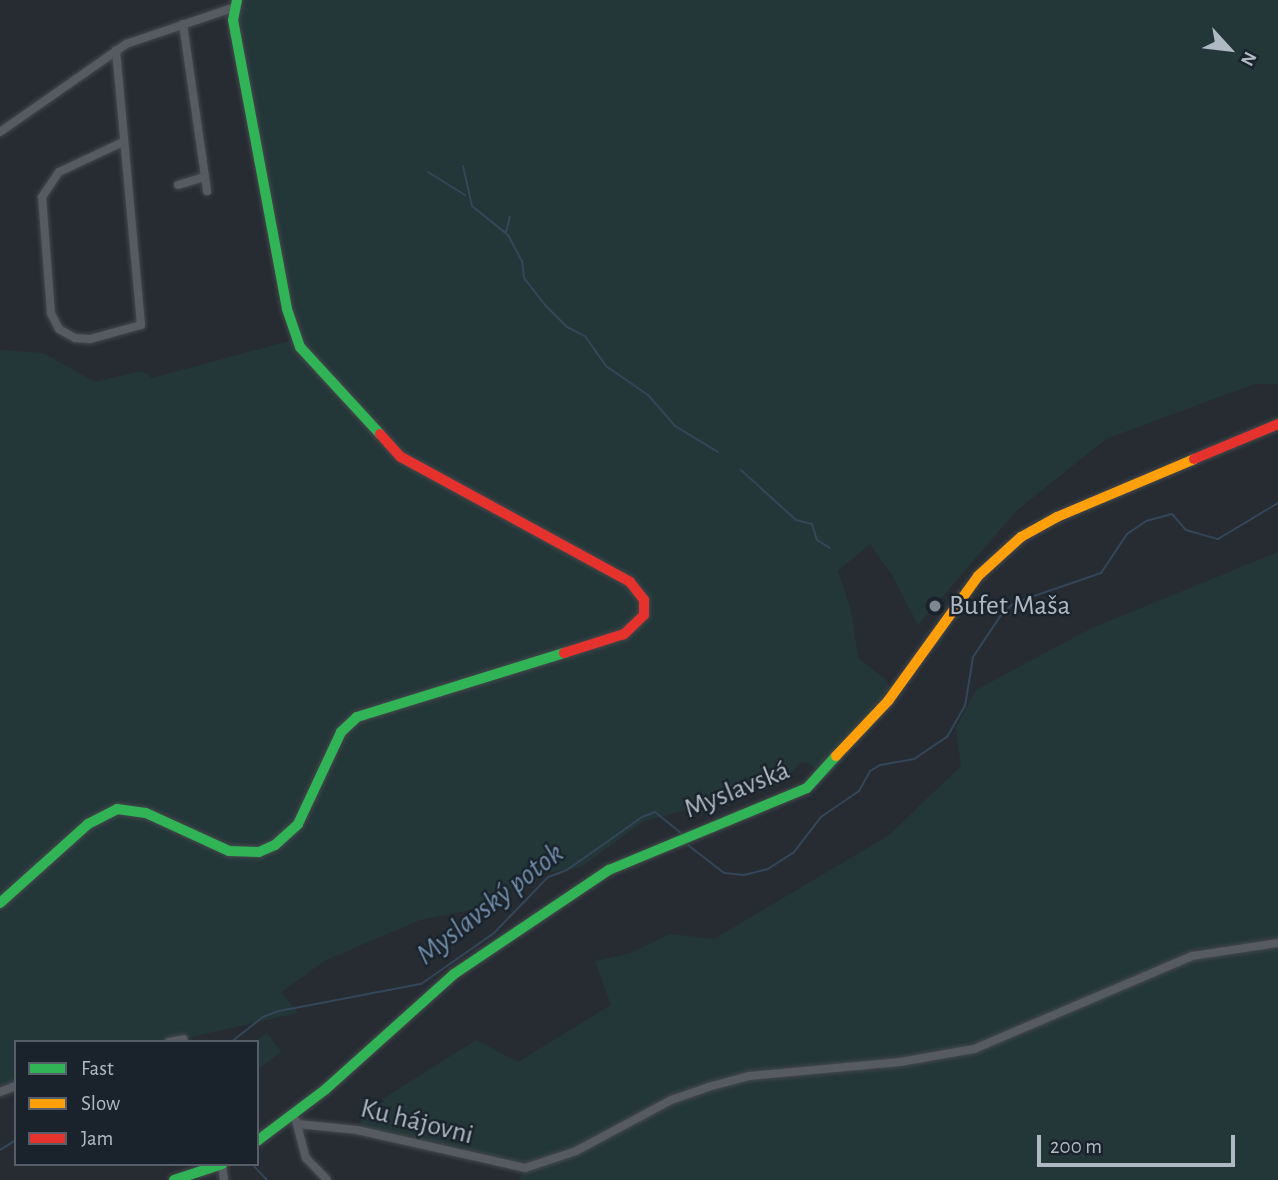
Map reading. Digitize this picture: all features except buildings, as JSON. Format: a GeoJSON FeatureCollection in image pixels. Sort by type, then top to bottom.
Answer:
{"type":"FeatureCollection","features":[{"type":"Feature","properties":{"kind":"street"},"geometry":{"type":"LineString","coordinates":[[0,132],[116,50],[236,4],[236,38],[260,172],[287,309],[300,347],[401,457],[630,582],[644,600],[644,615],[624,634],[357,717],[341,732],[303,816],[275,845],[259,852],[229,851],[146,813],[117,809],[89,824],[0,902]]}},
{"type":"Feature","properties":{"kind":"street"},"geometry":{"type":"LineString","coordinates":[[183,24],[207,191]]}},
{"type":"Feature","properties":{"kind":"street"},"geometry":{"type":"LineString","coordinates":[[116,50],[141,325],[81,340],[59,329],[51,313],[42,197],[59,172],[123,142]]}},
{"type":"Feature","properties":{"kind":"street"},"geometry":{"type":"LineString","coordinates":[[178,185],[204,177]]}},
{"type":"Feature","properties":{"kind":"street","name":"Myslavská"},"geometry":{"type":"LineString","coordinates":[[259,1140],[295,1119],[454,974],[609,870],[807,788],[888,701],[978,576],[1021,537],[1056,517],[1278,424]]}},
{"type":"Feature","properties":{"kind":"street","name":"Ku hájovni"},"geometry":{"type":"LineString","coordinates":[[295,1119],[357,1130],[525,1168],[576,1151],[671,1100],[708,1087],[749,1076],[900,1062],[974,1048],[1192,956],[1278,943]]}},
{"type":"Feature","properties":{"kind":"street"},"geometry":{"type":"LineString","coordinates":[[179,1040],[184,1039]]}},
{"type":"Feature","properties":{"kind":"street"},"geometry":{"type":"LineString","coordinates":[[295,1119],[306,1158],[327,1180]]}},
{"type":"Feature","properties":{"kind":"street"},"geometry":{"type":"LineString","coordinates":[[174,1180],[216,1166]]}},
{"type":"Feature","properties":{"kind":"shaded area"},"geometry":{"type":"Polygon","coordinates":[[[237,0],[1278,0],[1278,384],[1254,384],[1106,439],[1016,511],[918,625],[892,575],[870,544],[838,571],[851,610],[858,658],[887,681],[894,701],[826,778],[808,763],[801,762],[779,786],[644,821],[581,867],[553,872],[535,866],[492,906],[420,920],[326,960],[281,992],[298,1013],[178,1040],[14,1040],[14,1087],[0,1092],[0,350],[43,353],[95,382],[142,371],[152,378],[296,339],[233,20],[237,0]]]}},
{"type":"Feature","properties":{"kind":"shaded area"},"geometry":{"type":"Polygon","coordinates":[[[1278,552],[1278,1180],[519,1180],[525,1169],[357,1130],[367,1109],[476,1040],[518,1062],[611,1005],[595,961],[628,954],[670,934],[714,939],[888,836],[961,766],[956,728],[976,690],[1092,628],[1278,552]]]}},
{"type":"Feature","properties":{"kind":"shaded area"},"geometry":{"type":"Polygon","coordinates":[[[267,1033],[281,1052],[259,1068],[259,1040],[257,1040],[267,1033]]]}},
{"type":"Feature","properties":{"kind":"waterway"},"geometry":{"type":"LineString","coordinates":[[463,166],[472,206],[508,235],[522,261],[524,278],[546,306],[567,327],[585,336],[606,366],[648,395],[675,426],[718,452]]}},
{"type":"Feature","properties":{"kind":"waterway"},"geometry":{"type":"LineString","coordinates":[[428,172],[465,195]]}},
{"type":"Feature","properties":{"kind":"waterway"},"geometry":{"type":"LineString","coordinates":[[506,232],[510,216]]}},
{"type":"Feature","properties":{"kind":"waterway"},"geometry":{"type":"LineString","coordinates":[[741,470],[796,520],[812,524],[817,540],[830,548]]}},
{"type":"Feature","properties":{"kind":"waterway","name":"Myslavský potok"},"geometry":{"type":"LineString","coordinates":[[688,845],[724,873],[744,875],[768,869],[794,852],[821,817],[859,791],[870,771],[880,765],[914,759],[947,737],[965,706],[973,657],[1001,615],[1014,603],[1101,573],[1127,534],[1146,521],[1172,514],[1186,530],[1218,539],[1278,503]]}},
{"type":"Feature","properties":{"kind":"waterway","name":"Myslavský potok"},"geometry":{"type":"LineString","coordinates":[[234,1040],[263,1017],[279,1011],[421,984],[494,933],[548,877],[567,870],[642,817],[655,812],[681,833]]}},
{"type":"Feature","properties":{"kind":"waterway","name":"Myslavský potok"},"geometry":{"type":"LineString","coordinates":[[0,1150],[14,1141]]}},
{"type":"Feature","properties":{"kind":"waterway"},"geometry":{"type":"LineString","coordinates":[[254,1166],[267,1180]]}},
{"type":"Feature","properties":{"kind":"traffic: fast"},"geometry":{"type":"LineString","coordinates":[[237,0],[233,20],[287,309],[300,347],[380,434]]}},
{"type":"Feature","properties":{"kind":"traffic: fast"},"geometry":{"type":"LineString","coordinates":[[0,903],[88,824],[117,809],[146,813],[229,851],[259,852],[275,845],[298,824],[341,732],[357,717],[564,653]]}},
{"type":"Feature","properties":{"kind":"traffic: fast"},"geometry":{"type":"LineString","coordinates":[[259,1139],[326,1089],[454,974],[609,870],[807,788],[836,756]]}},
{"type":"Feature","properties":{"kind":"traffic: fast"},"geometry":{"type":"LineString","coordinates":[[174,1180],[216,1166]]}},
{"type":"Feature","properties":{"kind":"traffic: slow"},"geometry":{"type":"LineString","coordinates":[[836,756],[888,701],[978,576],[1021,537],[1057,517],[1194,459]]}},
{"type":"Feature","properties":{"kind":"traffic: jam"},"geometry":{"type":"LineString","coordinates":[[1194,459],[1278,424]]}},
{"type":"Feature","properties":{"kind":"traffic: jam"},"geometry":{"type":"LineString","coordinates":[[380,434],[401,457],[630,582],[644,600],[644,615],[624,634],[564,653]]}},
{"type":"Feature","properties":{"kind":"place","name":"Bufet Maša"},"geometry":{"type":"Point","coordinates":[935,606]}}]}
